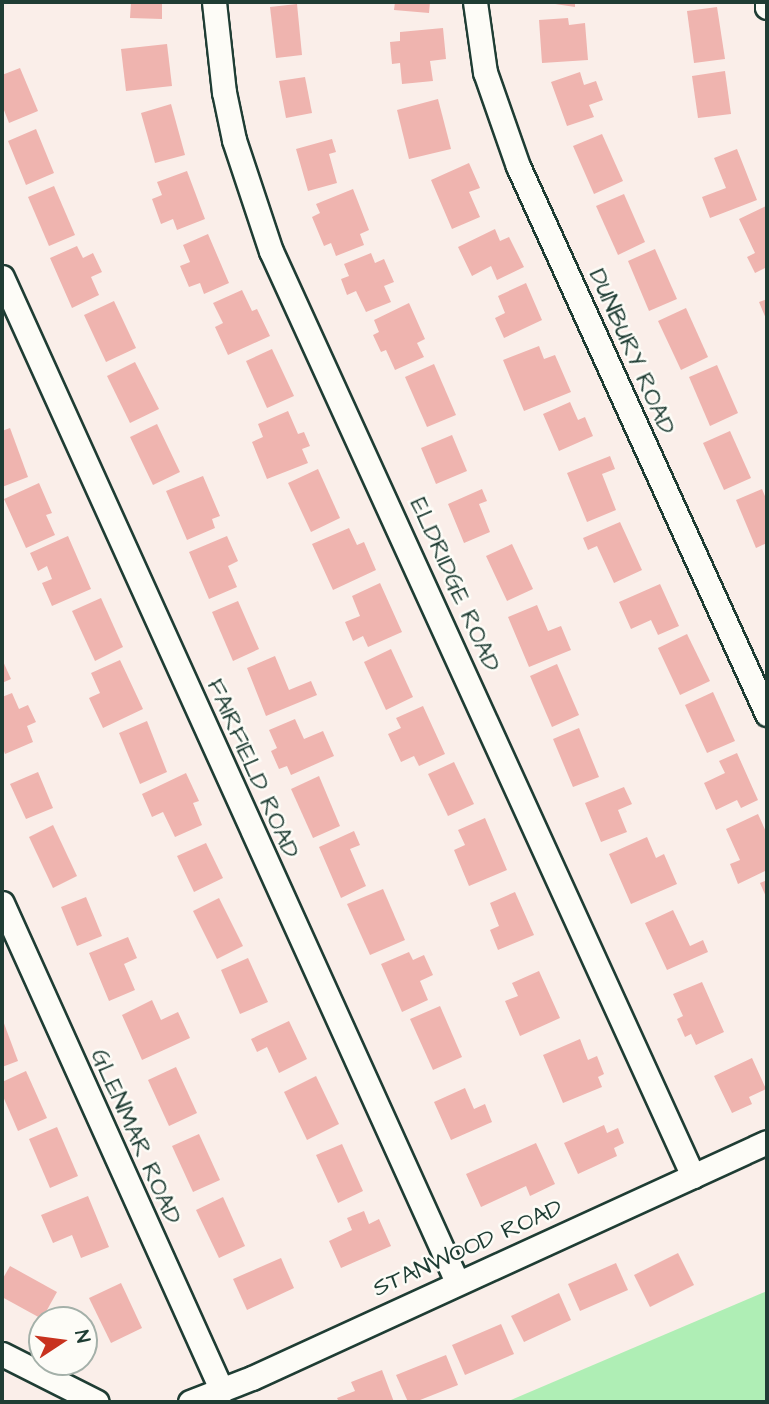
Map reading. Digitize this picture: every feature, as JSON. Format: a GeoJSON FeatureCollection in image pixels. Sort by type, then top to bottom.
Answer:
{"type":"FeatureCollection","features":[{"type":"Feature","properties":{"kind":"street","name":"ELDRIDGE ROAD"},"geometry":{"type":"LineString","coordinates":[[214,2],[224,92],[234,140],[271,251],[693,1176]]}},
{"type":"Feature","properties":{"kind":"street","name":"DUNBURY ROAD"},"geometry":{"type":"LineString","coordinates":[[475,2],[485,72],[518,166],[767,714]]}},
{"type":"Feature","properties":{"kind":"street"},"geometry":{"type":"LineString","coordinates":[[767,2],[767,7]]}},
{"type":"Feature","properties":{"kind":"street","name":"FAIRFIELD ROAD"},"geometry":{"type":"LineString","coordinates":[[2,277],[457,1282]]}},
{"type":"Feature","properties":{"kind":"street","name":"GLENMAR ROAD"},"geometry":{"type":"LineString","coordinates":[[2,904],[222,1391]]}},
{"type":"Feature","properties":{"kind":"street","name":"STANWOOD ROAD"},"geometry":{"type":"LineString","coordinates":[[190,1402],[222,1391],[767,1142]]}},
{"type":"Feature","properties":{"kind":"street"},"geometry":{"type":"LineString","coordinates":[[2,1354],[97,1402]]}},
{"type":"Feature","properties":{"kind":"green space"},"geometry":{"type":"Polygon","coordinates":[[[767,1291],[767,1402],[506,1402],[767,1291]]]}},
{"type":"Feature","properties":{"kind":"building"},"geometry":{"type":"Polygon","coordinates":[[[131,2],[162,2],[162,19],[130,18],[131,2]]]}},
{"type":"Feature","properties":{"kind":"building"},"geometry":{"type":"Polygon","coordinates":[[[395,2],[430,2],[429,13],[394,10],[395,2]]]}},
{"type":"Feature","properties":{"kind":"building"},"geometry":{"type":"Polygon","coordinates":[[[542,2],[575,2],[575,7],[542,2]]]}},
{"type":"Feature","properties":{"kind":"building"},"geometry":{"type":"Polygon","coordinates":[[[297,4],[302,55],[276,58],[270,7],[297,4]]]}},
{"type":"Feature","properties":{"kind":"building"},"geometry":{"type":"Polygon","coordinates":[[[717,7],[725,59],[694,63],[687,11],[717,7]]]}},
{"type":"Feature","properties":{"kind":"building"},"geometry":{"type":"Polygon","coordinates":[[[568,18],[569,25],[585,23],[588,60],[542,63],[539,20],[568,18]]]}},
{"type":"Feature","properties":{"kind":"building"},"geometry":{"type":"Polygon","coordinates":[[[443,28],[446,59],[430,61],[433,81],[402,84],[400,63],[392,64],[390,42],[400,41],[400,32],[443,28]]]}},
{"type":"Feature","properties":{"kind":"building"},"geometry":{"type":"Polygon","coordinates":[[[167,44],[172,86],[126,91],[121,49],[167,44]]]}},
{"type":"Feature","properties":{"kind":"building"},"geometry":{"type":"Polygon","coordinates":[[[20,68],[38,111],[9,123],[2,105],[2,75],[20,68]]]}},
{"type":"Feature","properties":{"kind":"building"},"geometry":{"type":"Polygon","coordinates":[[[725,71],[731,114],[698,118],[692,76],[725,71]]]}},
{"type":"Feature","properties":{"kind":"building"},"geometry":{"type":"Polygon","coordinates":[[[580,72],[584,85],[596,81],[603,100],[589,105],[594,117],[567,126],[551,82],[580,72]]]}},
{"type":"Feature","properties":{"kind":"building"},"geometry":{"type":"Polygon","coordinates":[[[305,77],[312,113],[286,118],[279,81],[305,77]]]}},
{"type":"Feature","properties":{"kind":"building"},"geometry":{"type":"Polygon","coordinates":[[[438,99],[451,149],[409,159],[397,110],[438,99]]]}},
{"type":"Feature","properties":{"kind":"building"},"geometry":{"type":"Polygon","coordinates":[[[171,104],[185,155],[155,163],[141,113],[171,104]]]}},
{"type":"Feature","properties":{"kind":"building"},"geometry":{"type":"Polygon","coordinates":[[[36,129],[54,173],[26,185],[8,141],[36,129]]]}},
{"type":"Feature","properties":{"kind":"building"},"geometry":{"type":"Polygon","coordinates":[[[602,134],[623,181],[594,194],[573,146],[602,134]]]}},
{"type":"Feature","properties":{"kind":"building"},"geometry":{"type":"Polygon","coordinates":[[[332,139],[336,152],[329,154],[337,183],[308,191],[296,149],[332,139]]]}},
{"type":"Feature","properties":{"kind":"building"},"geometry":{"type":"Polygon","coordinates":[[[737,149],[757,200],[710,218],[702,197],[726,188],[714,158],[737,149]]]}},
{"type":"Feature","properties":{"kind":"building"},"geometry":{"type":"Polygon","coordinates":[[[469,163],[480,188],[469,192],[480,217],[452,229],[431,180],[469,163]]]}},
{"type":"Feature","properties":{"kind":"building"},"geometry":{"type":"Polygon","coordinates":[[[187,171],[205,219],[177,230],[173,219],[161,224],[152,199],[162,195],[157,182],[187,171]]]}},
{"type":"Feature","properties":{"kind":"building"},"geometry":{"type":"Polygon","coordinates":[[[54,186],[75,235],[49,246],[28,197],[54,186]]]}},
{"type":"Feature","properties":{"kind":"building"},"geometry":{"type":"Polygon","coordinates":[[[353,189],[369,230],[360,234],[364,245],[336,256],[331,243],[324,246],[312,217],[320,213],[316,204],[353,189]]]}},
{"type":"Feature","properties":{"kind":"building"},"geometry":{"type":"Polygon","coordinates":[[[624,194],[645,242],[618,255],[596,206],[624,194]]]}},
{"type":"Feature","properties":{"kind":"building"},"geometry":{"type":"Polygon","coordinates":[[[766,206],[767,267],[755,273],[747,257],[755,253],[739,219],[766,206]]]}},
{"type":"Feature","properties":{"kind":"building"},"geometry":{"type":"Polygon","coordinates":[[[495,229],[500,241],[509,237],[524,267],[497,280],[491,266],[472,276],[458,247],[495,229]]]}},
{"type":"Feature","properties":{"kind":"building"},"geometry":{"type":"Polygon","coordinates":[[[208,234],[229,283],[204,294],[200,283],[189,287],[180,266],[190,262],[183,245],[208,234]]]}},
{"type":"Feature","properties":{"kind":"building"},"geometry":{"type":"Polygon","coordinates":[[[77,246],[83,258],[93,253],[102,272],[91,277],[99,295],[72,308],[50,258],[77,246]]]}},
{"type":"Feature","properties":{"kind":"building"},"geometry":{"type":"Polygon","coordinates":[[[655,249],[677,299],[649,311],[628,261],[655,249]]]}},
{"type":"Feature","properties":{"kind":"building"},"geometry":{"type":"Polygon","coordinates":[[[371,253],[375,263],[384,259],[394,282],[384,286],[391,302],[366,312],[356,291],[347,295],[341,279],[349,276],[344,264],[371,253]]]}},
{"type":"Feature","properties":{"kind":"building"},"geometry":{"type":"Polygon","coordinates":[[[526,283],[542,320],[504,338],[495,318],[505,313],[498,296],[526,283]]]}},
{"type":"Feature","properties":{"kind":"building"},"geometry":{"type":"Polygon","coordinates":[[[242,290],[252,311],[257,309],[270,336],[228,355],[215,327],[223,323],[213,303],[242,290]]]}},
{"type":"Feature","properties":{"kind":"building"},"geometry":{"type":"Polygon","coordinates":[[[767,299],[767,321],[759,302],[767,299]]]}},
{"type":"Feature","properties":{"kind":"building"},"geometry":{"type":"Polygon","coordinates":[[[114,301],[136,348],[106,362],[84,315],[114,301]]]}},
{"type":"Feature","properties":{"kind":"building"},"geometry":{"type":"Polygon","coordinates":[[[409,303],[425,339],[417,343],[424,357],[395,370],[386,350],[381,352],[373,335],[379,332],[374,320],[409,303]]]}},
{"type":"Feature","properties":{"kind":"building"},"geometry":{"type":"Polygon","coordinates":[[[686,308],[708,357],[681,370],[658,321],[686,308]]]}},
{"type":"Feature","properties":{"kind":"building"},"geometry":{"type":"Polygon","coordinates":[[[539,346],[544,359],[555,355],[571,392],[524,411],[503,360],[539,346]]]}},
{"type":"Feature","properties":{"kind":"building"},"geometry":{"type":"Polygon","coordinates":[[[272,349],[294,396],[267,408],[246,361],[272,349]]]}},
{"type":"Feature","properties":{"kind":"building"},"geometry":{"type":"Polygon","coordinates":[[[135,362],[159,409],[130,423],[107,376],[135,362]]]}},
{"type":"Feature","properties":{"kind":"building"},"geometry":{"type":"Polygon","coordinates":[[[434,364],[456,415],[427,427],[405,377],[434,364]]]}},
{"type":"Feature","properties":{"kind":"building"},"geometry":{"type":"Polygon","coordinates":[[[717,365],[738,413],[710,426],[689,377],[717,365]]]}},
{"type":"Feature","properties":{"kind":"building"},"geometry":{"type":"Polygon","coordinates":[[[570,402],[578,420],[585,417],[593,436],[559,451],[543,414],[570,402]]]}},
{"type":"Feature","properties":{"kind":"building"},"geometry":{"type":"Polygon","coordinates":[[[288,411],[298,434],[304,432],[310,446],[302,449],[308,463],[267,479],[252,442],[263,437],[258,424],[288,411]]]}},
{"type":"Feature","properties":{"kind":"building"},"geometry":{"type":"Polygon","coordinates":[[[157,424],[180,472],[153,485],[130,437],[157,424]]]}},
{"type":"Feature","properties":{"kind":"building"},"geometry":{"type":"Polygon","coordinates":[[[10,428],[28,477],[2,487],[2,431],[10,428]]]}},
{"type":"Feature","properties":{"kind":"building"},"geometry":{"type":"Polygon","coordinates":[[[730,431],[751,478],[724,490],[703,443],[730,431]]]}},
{"type":"Feature","properties":{"kind":"building"},"geometry":{"type":"Polygon","coordinates":[[[452,435],[467,471],[436,484],[421,448],[452,435]]]}},
{"type":"Feature","properties":{"kind":"building"},"geometry":{"type":"Polygon","coordinates":[[[610,456],[615,469],[602,474],[616,510],[587,522],[567,473],[610,456]]]}},
{"type":"Feature","properties":{"kind":"building"},"geometry":{"type":"Polygon","coordinates":[[[318,469],[340,518],[311,532],[288,483],[318,469]]]}},
{"type":"Feature","properties":{"kind":"building"},"geometry":{"type":"Polygon","coordinates":[[[203,476],[220,516],[212,519],[215,528],[187,540],[166,491],[203,476]]]}},
{"type":"Feature","properties":{"kind":"building"},"geometry":{"type":"Polygon","coordinates":[[[39,483],[52,513],[46,515],[55,535],[26,548],[4,499],[39,483]]]}},
{"type":"Feature","properties":{"kind":"building"},"geometry":{"type":"Polygon","coordinates":[[[482,489],[487,501],[479,504],[490,532],[464,543],[448,504],[482,489]]]}},
{"type":"Feature","properties":{"kind":"building"},"geometry":{"type":"Polygon","coordinates":[[[762,489],[767,501],[767,543],[756,548],[736,500],[762,489]]]}},
{"type":"Feature","properties":{"kind":"building"},"geometry":{"type":"Polygon","coordinates":[[[620,522],[642,570],[614,583],[597,546],[588,550],[583,538],[620,522]]]}},
{"type":"Feature","properties":{"kind":"building"},"geometry":{"type":"Polygon","coordinates":[[[349,528],[357,545],[364,542],[376,570],[333,590],[312,544],[349,528]]]}},
{"type":"Feature","properties":{"kind":"building"},"geometry":{"type":"Polygon","coordinates":[[[68,536],[91,589],[52,606],[42,583],[52,579],[47,566],[38,571],[30,553],[68,536]]]}},
{"type":"Feature","properties":{"kind":"building"},"geometry":{"type":"Polygon","coordinates":[[[227,536],[238,561],[228,566],[237,587],[209,599],[189,552],[227,536]]]}},
{"type":"Feature","properties":{"kind":"building"},"geometry":{"type":"Polygon","coordinates":[[[512,544],[533,589],[507,601],[486,556],[512,544]]]}},
{"type":"Feature","properties":{"kind":"building"},"geometry":{"type":"Polygon","coordinates":[[[380,583],[402,632],[368,647],[363,636],[353,641],[345,622],[360,616],[352,596],[380,583]]]}},
{"type":"Feature","properties":{"kind":"building"},"geometry":{"type":"Polygon","coordinates":[[[660,584],[679,626],[658,635],[651,620],[631,629],[619,602],[660,584]]]}},
{"type":"Feature","properties":{"kind":"building"},"geometry":{"type":"Polygon","coordinates":[[[101,598],[123,647],[95,661],[72,611],[101,598]]]}},
{"type":"Feature","properties":{"kind":"building"},"geometry":{"type":"Polygon","coordinates":[[[238,601],[259,649],[233,661],[212,612],[238,601]]]}},
{"type":"Feature","properties":{"kind":"building"},"geometry":{"type":"Polygon","coordinates":[[[537,605],[548,631],[561,626],[571,650],[529,667],[508,617],[537,605]]]}},
{"type":"Feature","properties":{"kind":"building"},"geometry":{"type":"Polygon","coordinates":[[[687,634],[710,681],[680,695],[658,648],[687,634]]]}},
{"type":"Feature","properties":{"kind":"building"},"geometry":{"type":"Polygon","coordinates":[[[391,649],[413,697],[386,710],[364,662],[391,649]]]}},
{"type":"Feature","properties":{"kind":"building"},"geometry":{"type":"Polygon","coordinates":[[[275,656],[289,690],[311,681],[317,695],[266,716],[247,668],[275,656]]]}},
{"type":"Feature","properties":{"kind":"building"},"geometry":{"type":"Polygon","coordinates":[[[2,659],[11,679],[2,683],[2,659]]]}},
{"type":"Feature","properties":{"kind":"building"},"geometry":{"type":"Polygon","coordinates":[[[120,660],[143,709],[103,728],[89,698],[100,693],[91,673],[120,660]]]}},
{"type":"Feature","properties":{"kind":"building"},"geometry":{"type":"Polygon","coordinates":[[[557,664],[579,715],[552,727],[530,676],[557,664]]]}},
{"type":"Feature","properties":{"kind":"building"},"geometry":{"type":"Polygon","coordinates":[[[713,692],[735,741],[707,753],[685,705],[713,692]]]}},
{"type":"Feature","properties":{"kind":"building"},"geometry":{"type":"Polygon","coordinates":[[[12,693],[19,709],[28,705],[36,722],[27,726],[33,742],[5,754],[2,746],[2,697],[12,693]]]}},
{"type":"Feature","properties":{"kind":"building"},"geometry":{"type":"Polygon","coordinates":[[[423,706],[445,754],[419,766],[414,756],[401,762],[388,734],[401,728],[396,718],[423,706]]]}},
{"type":"Feature","properties":{"kind":"building"},"geometry":{"type":"Polygon","coordinates":[[[295,719],[304,739],[323,731],[334,756],[291,775],[287,766],[279,769],[271,751],[277,748],[269,730],[295,719]]]}},
{"type":"Feature","properties":{"kind":"building"},"geometry":{"type":"Polygon","coordinates":[[[147,721],[167,772],[140,784],[119,733],[147,721]]]}},
{"type":"Feature","properties":{"kind":"building"},"geometry":{"type":"Polygon","coordinates":[[[579,728],[599,777],[573,787],[553,739],[579,728]]]}},
{"type":"Feature","properties":{"kind":"building"},"geometry":{"type":"Polygon","coordinates":[[[737,753],[758,800],[741,808],[737,800],[716,810],[704,783],[725,773],[719,761],[737,753]]]}},
{"type":"Feature","properties":{"kind":"building"},"geometry":{"type":"Polygon","coordinates":[[[454,762],[474,804],[448,816],[428,774],[454,762]]]}},
{"type":"Feature","properties":{"kind":"building"},"geometry":{"type":"Polygon","coordinates":[[[38,772],[53,808],[26,819],[10,784],[38,772]]]}},
{"type":"Feature","properties":{"kind":"building"},"geometry":{"type":"Polygon","coordinates":[[[186,773],[199,801],[193,803],[202,825],[175,837],[163,812],[152,817],[142,794],[186,773]]]}},
{"type":"Feature","properties":{"kind":"building"},"geometry":{"type":"Polygon","coordinates":[[[319,776],[340,826],[313,838],[291,789],[319,776]]]}},
{"type":"Feature","properties":{"kind":"building"},"geometry":{"type":"Polygon","coordinates":[[[624,787],[632,804],[618,810],[627,832],[601,842],[585,803],[624,787]]]}},
{"type":"Feature","properties":{"kind":"building"},"geometry":{"type":"Polygon","coordinates":[[[758,814],[767,834],[767,870],[738,884],[730,864],[740,860],[726,829],[758,814]]]}},
{"type":"Feature","properties":{"kind":"building"},"geometry":{"type":"Polygon","coordinates":[[[485,818],[507,870],[469,886],[454,850],[465,845],[458,830],[485,818]]]}},
{"type":"Feature","properties":{"kind":"building"},"geometry":{"type":"Polygon","coordinates":[[[53,825],[77,876],[53,888],[29,837],[53,825]]]}},
{"type":"Feature","properties":{"kind":"building"},"geometry":{"type":"Polygon","coordinates":[[[354,831],[360,845],[350,849],[366,886],[341,898],[319,847],[354,831]]]}},
{"type":"Feature","properties":{"kind":"building"},"geometry":{"type":"Polygon","coordinates":[[[647,837],[656,858],[664,854],[677,884],[631,904],[609,854],[647,837]]]}},
{"type":"Feature","properties":{"kind":"building"},"geometry":{"type":"Polygon","coordinates":[[[206,843],[223,878],[194,892],[177,856],[206,843]]]}},
{"type":"Feature","properties":{"kind":"building"},"geometry":{"type":"Polygon","coordinates":[[[767,880],[767,899],[760,883],[767,880]]]}},
{"type":"Feature","properties":{"kind":"building"},"geometry":{"type":"Polygon","coordinates":[[[383,889],[405,940],[370,955],[347,904],[383,889]]]}},
{"type":"Feature","properties":{"kind":"building"},"geometry":{"type":"Polygon","coordinates":[[[515,892],[534,935],[498,950],[490,930],[499,926],[490,903],[515,892]]]}},
{"type":"Feature","properties":{"kind":"building"},"geometry":{"type":"Polygon","coordinates":[[[86,897],[102,936],[77,946],[61,907],[86,897]]]}},
{"type":"Feature","properties":{"kind":"building"},"geometry":{"type":"Polygon","coordinates":[[[219,898],[243,946],[217,959],[193,911],[219,898]]]}},
{"type":"Feature","properties":{"kind":"building"},"geometry":{"type":"Polygon","coordinates":[[[673,910],[690,946],[703,940],[708,952],[667,970],[645,923],[673,910]]]}},
{"type":"Feature","properties":{"kind":"building"},"geometry":{"type":"Polygon","coordinates":[[[128,937],[137,958],[124,964],[135,990],[109,1001],[89,953],[128,937]]]}},
{"type":"Feature","properties":{"kind":"building"},"geometry":{"type":"Polygon","coordinates":[[[409,952],[413,960],[424,955],[433,975],[420,981],[428,1000],[402,1012],[381,964],[409,952]]]}},
{"type":"Feature","properties":{"kind":"building"},"geometry":{"type":"Polygon","coordinates":[[[248,958],[268,1002],[240,1014],[221,970],[248,958]]]}},
{"type":"Feature","properties":{"kind":"building"},"geometry":{"type":"Polygon","coordinates":[[[539,971],[560,1018],[520,1036],[505,1001],[518,996],[512,983],[539,971]]]}},
{"type":"Feature","properties":{"kind":"building"},"geometry":{"type":"Polygon","coordinates":[[[702,982],[724,1032],[696,1045],[691,1034],[685,1037],[677,1019],[683,1016],[673,994],[702,982]]]}},
{"type":"Feature","properties":{"kind":"building"},"geometry":{"type":"Polygon","coordinates":[[[152,1000],[161,1020],[178,1012],[190,1038],[142,1060],[122,1015],[152,1000]]]}},
{"type":"Feature","properties":{"kind":"building"},"geometry":{"type":"Polygon","coordinates":[[[440,1006],[462,1057],[433,1070],[410,1019],[440,1006]]]}},
{"type":"Feature","properties":{"kind":"building"},"geometry":{"type":"Polygon","coordinates":[[[2,1018],[18,1061],[2,1067],[2,1018]]]}},
{"type":"Feature","properties":{"kind":"building"},"geometry":{"type":"Polygon","coordinates":[[[289,1021],[307,1059],[279,1073],[267,1047],[257,1052],[251,1039],[289,1021]]]}},
{"type":"Feature","properties":{"kind":"building"},"geometry":{"type":"Polygon","coordinates":[[[580,1039],[588,1060],[597,1056],[604,1074],[598,1077],[602,1087],[563,1103],[543,1055],[580,1039]]]}},
{"type":"Feature","properties":{"kind":"building"},"geometry":{"type":"Polygon","coordinates":[[[752,1058],[766,1089],[749,1097],[752,1104],[732,1113],[714,1076],[752,1058]]]}},
{"type":"Feature","properties":{"kind":"building"},"geometry":{"type":"Polygon","coordinates":[[[176,1067],[197,1113],[169,1126],[148,1080],[176,1067]]]}},
{"type":"Feature","properties":{"kind":"building"},"geometry":{"type":"Polygon","coordinates":[[[26,1071],[47,1118],[18,1131],[2,1094],[2,1082],[26,1071]]]}},
{"type":"Feature","properties":{"kind":"building"},"geometry":{"type":"Polygon","coordinates":[[[316,1076],[339,1124],[307,1140],[284,1092],[316,1076]]]}},
{"type":"Feature","properties":{"kind":"building"},"geometry":{"type":"Polygon","coordinates":[[[465,1088],[474,1109],[485,1104],[492,1122],[451,1140],[434,1102],[465,1088]]]}},
{"type":"Feature","properties":{"kind":"building"},"geometry":{"type":"Polygon","coordinates":[[[604,1125],[607,1133],[618,1128],[624,1143],[614,1148],[617,1156],[578,1174],[564,1143],[604,1125]]]}},
{"type":"Feature","properties":{"kind":"building"},"geometry":{"type":"Polygon","coordinates":[[[57,1127],[78,1176],[50,1188],[29,1139],[57,1127]]]}},
{"type":"Feature","properties":{"kind":"building"},"geometry":{"type":"Polygon","coordinates":[[[199,1134],[220,1180],[193,1192],[172,1146],[199,1134]]]}},
{"type":"Feature","properties":{"kind":"building"},"geometry":{"type":"Polygon","coordinates":[[[536,1143],[555,1184],[530,1196],[526,1186],[481,1207],[466,1174],[536,1143]]]}},
{"type":"Feature","properties":{"kind":"building"},"geometry":{"type":"Polygon","coordinates":[[[342,1144],[363,1191],[338,1203],[316,1155],[342,1144]]]}},
{"type":"Feature","properties":{"kind":"building"},"geometry":{"type":"Polygon","coordinates":[[[88,1196],[109,1247],[81,1258],[72,1235],[53,1243],[41,1215],[88,1196]]]}},
{"type":"Feature","properties":{"kind":"building"},"geometry":{"type":"Polygon","coordinates":[[[223,1197],[245,1246],[219,1258],[196,1210],[223,1197]]]}},
{"type":"Feature","properties":{"kind":"building"},"geometry":{"type":"Polygon","coordinates":[[[364,1211],[369,1224],[379,1219],[391,1246],[341,1268],[329,1241],[352,1230],[347,1218],[364,1211]]]}},
{"type":"Feature","properties":{"kind":"building"},"geometry":{"type":"Polygon","coordinates":[[[678,1253],[694,1285],[650,1307],[634,1275],[678,1253]]]}},
{"type":"Feature","properties":{"kind":"building"},"geometry":{"type":"Polygon","coordinates":[[[281,1258],[294,1288],[247,1310],[233,1279],[281,1258]]]}},
{"type":"Feature","properties":{"kind":"building"},"geometry":{"type":"Polygon","coordinates":[[[616,1263],[628,1290],[580,1311],[568,1284],[616,1263]]]}},
{"type":"Feature","properties":{"kind":"building"},"geometry":{"type":"Polygon","coordinates":[[[10,1266],[57,1292],[49,1306],[28,1306],[28,1311],[2,1297],[2,1280],[10,1266]]]}},
{"type":"Feature","properties":{"kind":"building"},"geometry":{"type":"Polygon","coordinates":[[[121,1283],[142,1328],[111,1343],[98,1316],[98,1306],[93,1306],[89,1298],[121,1283]]]}},
{"type":"Feature","properties":{"kind":"building"},"geometry":{"type":"Polygon","coordinates":[[[559,1293],[571,1320],[524,1342],[511,1316],[559,1293]]]}},
{"type":"Feature","properties":{"kind":"building"},"geometry":{"type":"Polygon","coordinates":[[[501,1324],[514,1354],[465,1375],[452,1345],[501,1324]]]}},
{"type":"Feature","properties":{"kind":"building"},"geometry":{"type":"Polygon","coordinates":[[[446,1355],[458,1385],[415,1402],[408,1402],[396,1375],[446,1355]]]}},
{"type":"Feature","properties":{"kind":"building"},"geometry":{"type":"Polygon","coordinates":[[[382,1370],[394,1402],[339,1402],[337,1398],[355,1391],[351,1382],[382,1370]]]}}]}
